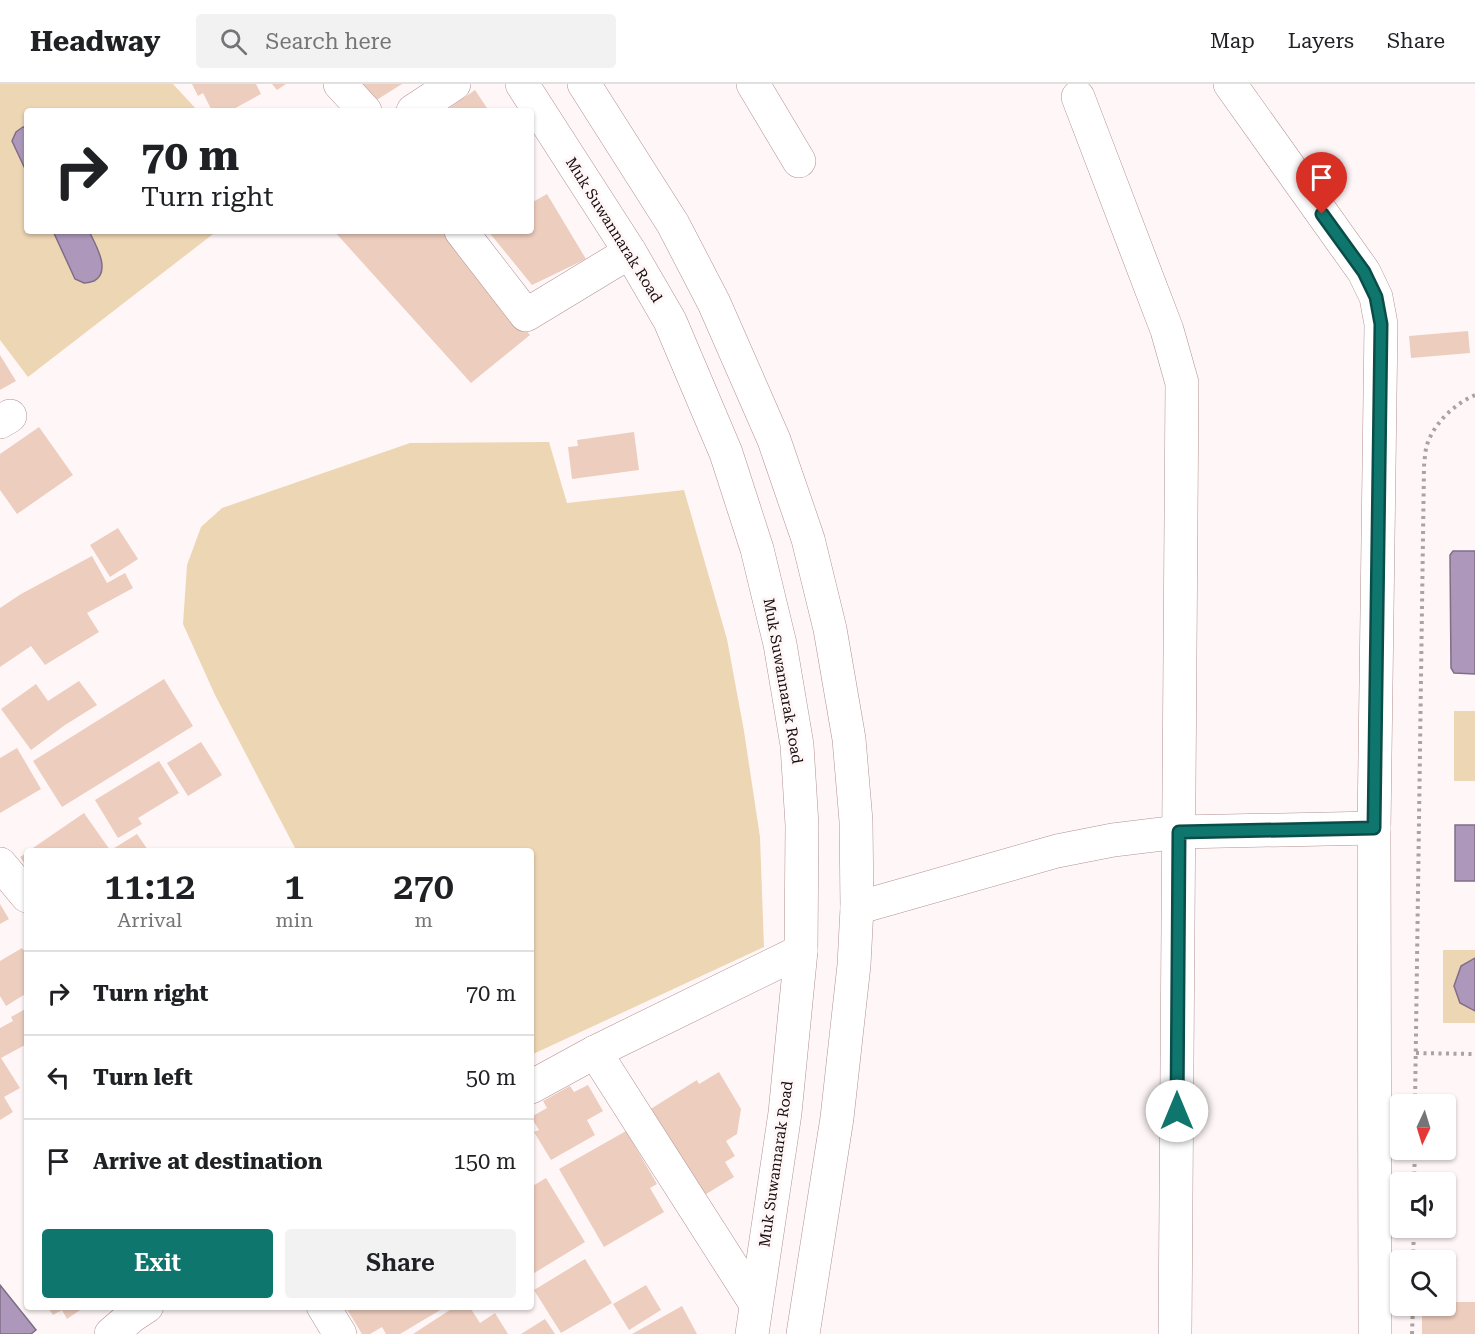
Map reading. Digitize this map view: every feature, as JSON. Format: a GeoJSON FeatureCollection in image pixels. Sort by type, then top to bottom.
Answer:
{"type":"FeatureCollection","features":[{"type":"Feature","properties":{"kind":"street"},"geometry":{"type":"LineString","coordinates":[[339,84],[362,108]]}},
{"type":"Feature","properties":{"kind":"street"},"geometry":{"type":"LineString","coordinates":[[418,108],[454,84]]}},
{"type":"Feature","properties":{"kind":"street","name":"Muk Suwannarak Road"},"geometry":{"type":"LineString","coordinates":[[522,84],[630,252],[670,321],[726,453],[757,549],[780,644],[796,745],[802,825],[801,951],[785,1113],[754,1319]]}},
{"type":"Feature","properties":{"kind":"street"},"geometry":{"type":"LineString","coordinates":[[584,84],[673,224],[714,303],[774,440],[808,538],[830,629],[849,739],[856,821],[857,908],[854,965],[837,1118],[803,1334]]}},
{"type":"Feature","properties":{"kind":"street"},"geometry":{"type":"LineString","coordinates":[[753,84],[799,161]]}},
{"type":"Feature","properties":{"kind":"street"},"geometry":{"type":"LineString","coordinates":[[1230,84],[1364,272],[1376,297],[1381,324],[1374,828],[1375,1334]]}},
{"type":"Feature","properties":{"kind":"street"},"geometry":{"type":"LineString","coordinates":[[1078,97],[1167,330],[1182,383],[1175,1334]]}},
{"type":"Feature","properties":{"kind":"street"},"geometry":{"type":"LineString","coordinates":[[463,234],[526,315],[630,252]]}},
{"type":"Feature","properties":{"kind":"street"},"geometry":{"type":"LineString","coordinates":[[857,908],[1057,851],[1113,840],[1179,832],[1374,828]]}},
{"type":"Feature","properties":{"kind":"street"},"geometry":{"type":"LineString","coordinates":[[0,864],[24,892]]}},
{"type":"Feature","properties":{"kind":"street"},"geometry":{"type":"LineString","coordinates":[[534,1085],[596,1052],[801,951]]}},
{"type":"Feature","properties":{"kind":"street"},"geometry":{"type":"LineString","coordinates":[[596,1052],[754,1319]]}},
{"type":"Feature","properties":{"kind":"street"},"geometry":{"type":"LineString","coordinates":[[111,1334],[141,1310]]}},
{"type":"Feature","properties":{"kind":"street"},"geometry":{"type":"LineString","coordinates":[[325,1310],[340,1334]]}},
{"type":"Feature","properties":{"kind":"path"},"geometry":{"type":"LineString","coordinates":[[1415,1094],[1424,466],[1427,443],[1437,423],[1463,400],[1475,395]]}},
{"type":"Feature","properties":{"kind":"path"},"geometry":{"type":"LineString","coordinates":[[1416,1053],[1475,1054]]}},
{"type":"Feature","properties":{"kind":"path"},"geometry":{"type":"LineString","coordinates":[[1412,1334],[1413,1316]]}},
{"type":"Feature","properties":{"kind":"shaded area"},"geometry":{"type":"Polygon","coordinates":[[[0,84],[173,84],[195,108],[24,108],[24,234],[213,234],[28,377],[0,340],[0,84]]]}},
{"type":"Feature","properties":{"kind":"shaded area"},"geometry":{"type":"Polygon","coordinates":[[[24,127],[24,167],[12,141],[16,132],[24,127]]]}},
{"type":"Feature","properties":{"kind":"shaded area"},"geometry":{"type":"Polygon","coordinates":[[[54,234],[90,234],[98,250],[102,264],[99,277],[86,283],[75,279],[54,234]]]}},
{"type":"Feature","properties":{"kind":"shaded area"},"geometry":{"type":"Polygon","coordinates":[[[549,442],[567,503],[684,490],[727,639],[760,837],[764,947],[534,1054],[534,848],[295,848],[215,695],[183,624],[187,565],[201,527],[222,508],[410,443],[549,442]]]}},
{"type":"Feature","properties":{"kind":"shaded area"},"geometry":{"type":"Polygon","coordinates":[[[1453,551],[1475,551],[1475,674],[1454,673],[1451,668],[1450,555],[1453,551]]]}},
{"type":"Feature","properties":{"kind":"shaded area"},"geometry":{"type":"Polygon","coordinates":[[[1454,711],[1475,711],[1475,781],[1454,781],[1454,711]]]}},
{"type":"Feature","properties":{"kind":"shaded area"},"geometry":{"type":"Polygon","coordinates":[[[1455,825],[1475,825],[1475,881],[1455,881],[1455,825]]]}},
{"type":"Feature","properties":{"kind":"shaded area"},"geometry":{"type":"Polygon","coordinates":[[[1443,950],[1475,950],[1475,958],[1461,966],[1471,1010],[1475,1011],[1475,1023],[1443,1023],[1443,950]]]}},
{"type":"Feature","properties":{"kind":"shaded area"},"geometry":{"type":"Polygon","coordinates":[[[1475,958],[1475,1011],[1460,1003],[1454,986],[1461,966],[1475,958]]]}},
{"type":"Feature","properties":{"kind":"shaded area"},"geometry":{"type":"Polygon","coordinates":[[[0,1285],[36,1330],[31,1334],[0,1334],[0,1285]]]}},
{"type":"Feature","properties":{"kind":"building"},"geometry":{"type":"Polygon","coordinates":[[[192,84],[256,84],[261,94],[235,108],[210,108],[203,93],[198,96],[192,84]]]}},
{"type":"Feature","properties":{"kind":"building"},"geometry":{"type":"Polygon","coordinates":[[[272,84],[286,84],[277,90],[272,84]]]}},
{"type":"Feature","properties":{"kind":"building"},"geometry":{"type":"Polygon","coordinates":[[[349,84],[402,84],[367,106],[349,84]]]}},
{"type":"Feature","properties":{"kind":"building"},"geometry":{"type":"Polygon","coordinates":[[[475,90],[487,108],[449,108],[475,90]]]}},
{"type":"Feature","properties":{"kind":"building"},"geometry":{"type":"Polygon","coordinates":[[[547,194],[586,259],[532,285],[490,234],[534,234],[534,201],[547,194]]]}},
{"type":"Feature","properties":{"kind":"building"},"geometry":{"type":"Polygon","coordinates":[[[337,234],[446,234],[530,335],[471,383],[337,234]]]}},
{"type":"Feature","properties":{"kind":"building"},"geometry":{"type":"Polygon","coordinates":[[[1468,331],[1470,353],[1411,358],[1409,336],[1468,331]]]}},
{"type":"Feature","properties":{"kind":"building"},"geometry":{"type":"Polygon","coordinates":[[[0,355],[16,381],[0,390],[0,355]]]}},
{"type":"Feature","properties":{"kind":"building"},"geometry":{"type":"Polygon","coordinates":[[[39,427],[73,475],[17,514],[0,490],[0,454],[39,427]]]}},
{"type":"Feature","properties":{"kind":"building"},"geometry":{"type":"Polygon","coordinates":[[[634,432],[639,470],[572,479],[568,447],[578,446],[577,440],[634,432]]]}},
{"type":"Feature","properties":{"kind":"building"},"geometry":{"type":"Polygon","coordinates":[[[118,528],[138,559],[110,577],[90,545],[118,528]]]}},
{"type":"Feature","properties":{"kind":"building"},"geometry":{"type":"Polygon","coordinates":[[[92,556],[107,583],[125,573],[133,588],[87,613],[99,632],[45,665],[31,646],[0,667],[0,608],[21,594],[92,556]]]}},
{"type":"Feature","properties":{"kind":"building"},"geometry":{"type":"Polygon","coordinates":[[[164,679],[193,726],[62,807],[33,761],[164,679]]]}},
{"type":"Feature","properties":{"kind":"building"},"geometry":{"type":"Polygon","coordinates":[[[79,681],[97,705],[31,750],[1,709],[36,684],[48,701],[79,681]]]}},
{"type":"Feature","properties":{"kind":"building"},"geometry":{"type":"Polygon","coordinates":[[[201,742],[222,775],[188,796],[167,763],[201,742]]]}},
{"type":"Feature","properties":{"kind":"building"},"geometry":{"type":"Polygon","coordinates":[[[17,748],[41,789],[0,813],[0,758],[17,748]]]}},
{"type":"Feature","properties":{"kind":"building"},"geometry":{"type":"Polygon","coordinates":[[[159,761],[179,793],[138,818],[142,824],[118,838],[95,800],[159,761]]]}},
{"type":"Feature","properties":{"kind":"building"},"geometry":{"type":"Polygon","coordinates":[[[84,813],[109,848],[33,848],[84,813]]]}},
{"type":"Feature","properties":{"kind":"building"},"geometry":{"type":"Polygon","coordinates":[[[137,834],[147,848],[114,848],[137,834]]]}},
{"type":"Feature","properties":{"kind":"building"},"geometry":{"type":"Polygon","coordinates":[[[0,904],[9,919],[0,924],[0,904]]]}},
{"type":"Feature","properties":{"kind":"building"},"geometry":{"type":"Polygon","coordinates":[[[22,948],[24,951],[24,995],[6,1006],[0,996],[0,961],[22,948]]]}},
{"type":"Feature","properties":{"kind":"building"},"geometry":{"type":"Polygon","coordinates":[[[24,1010],[24,1046],[1,1058],[20,1088],[4,1097],[13,1112],[0,1120],[0,1028],[13,1021],[11,1017],[24,1010]]]}},
{"type":"Feature","properties":{"kind":"building"},"geometry":{"type":"Polygon","coordinates":[[[719,1072],[741,1109],[737,1134],[726,1141],[735,1156],[725,1162],[734,1177],[703,1196],[649,1110],[697,1080],[699,1084],[719,1072]]]}},
{"type":"Feature","properties":{"kind":"building"},"geometry":{"type":"Polygon","coordinates":[[[588,1085],[603,1111],[587,1120],[595,1135],[551,1160],[534,1132],[539,1130],[534,1122],[534,1115],[547,1108],[543,1101],[570,1086],[574,1092],[588,1085]]]}},
{"type":"Feature","properties":{"kind":"building"},"geometry":{"type":"Polygon","coordinates":[[[626,1131],[657,1184],[650,1188],[664,1212],[604,1247],[559,1169],[626,1131]]]}},
{"type":"Feature","properties":{"kind":"building"},"geometry":{"type":"Polygon","coordinates":[[[546,1178],[585,1242],[534,1273],[534,1185],[546,1178]]]}},
{"type":"Feature","properties":{"kind":"building"},"geometry":{"type":"Polygon","coordinates":[[[585,1259],[612,1303],[561,1333],[534,1290],[585,1259]]]}},
{"type":"Feature","properties":{"kind":"building"},"geometry":{"type":"Polygon","coordinates":[[[646,1285],[661,1310],[629,1330],[613,1304],[646,1285]]]}},
{"type":"Feature","properties":{"kind":"building"},"geometry":{"type":"Polygon","coordinates":[[[1456,1302],[1475,1302],[1475,1334],[1422,1334],[1422,1316],[1456,1316],[1456,1302]]]}},
{"type":"Feature","properties":{"kind":"building"},"geometry":{"type":"Polygon","coordinates":[[[682,1306],[697,1334],[632,1334],[682,1306]]]}},
{"type":"Feature","properties":{"kind":"building"},"geometry":{"type":"Polygon","coordinates":[[[50,1310],[62,1310],[53,1315],[50,1310]]]}},
{"type":"Feature","properties":{"kind":"building"},"geometry":{"type":"Polygon","coordinates":[[[62,1310],[80,1310],[67,1319],[62,1310]]]}},
{"type":"Feature","properties":{"kind":"building"},"geometry":{"type":"Polygon","coordinates":[[[347,1310],[440,1310],[400,1334],[386,1334],[382,1327],[370,1334],[362,1334],[347,1310]]]}},
{"type":"Feature","properties":{"kind":"building"},"geometry":{"type":"Polygon","coordinates":[[[450,1310],[472,1310],[480,1323],[495,1313],[508,1334],[413,1334],[450,1310]]]}},
{"type":"Feature","properties":{"kind":"building"},"geometry":{"type":"Polygon","coordinates":[[[545,1319],[555,1334],[521,1334],[545,1319]]]}},
{"type":"Feature","properties":{"kind":"route"},"geometry":{"type":"LineString","coordinates":[[1177,1111],[1179,832],[1374,828],[1381,324],[1376,297],[1364,272],[1322,214]]}}]}
